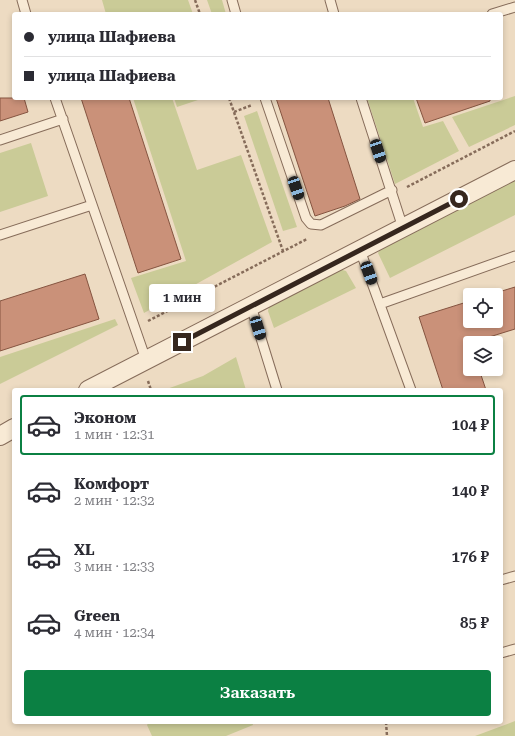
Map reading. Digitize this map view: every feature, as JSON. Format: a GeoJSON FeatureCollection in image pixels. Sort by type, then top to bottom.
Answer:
{"type":"FeatureCollection","features":[{"type":"Feature","properties":{"kind":"street"},"geometry":{"type":"LineString","coordinates":[[92,388],[515,170]]}},
{"type":"Feature","properties":{"kind":"street"},"geometry":{"type":"LineString","coordinates":[[0,436],[12,429]]}},
{"type":"Feature","properties":{"kind":"lane"},"geometry":{"type":"LineString","coordinates":[[22,0],[25,12]]}},
{"type":"Feature","properties":{"kind":"lane"},"geometry":{"type":"LineString","coordinates":[[232,0],[235,12]]}},
{"type":"Feature","properties":{"kind":"lane"},"geometry":{"type":"LineString","coordinates":[[330,0],[333,12]]}},
{"type":"Feature","properties":{"kind":"lane"},"geometry":{"type":"LineString","coordinates":[[499,12],[515,7]]}},
{"type":"Feature","properties":{"kind":"lane"},"geometry":{"type":"LineString","coordinates":[[56,100],[146,360]]}},
{"type":"Feature","properties":{"kind":"lane"},"geometry":{"type":"LineString","coordinates":[[266,100],[306,218],[311,224],[320,225],[392,190]]}},
{"type":"Feature","properties":{"kind":"lane"},"geometry":{"type":"LineString","coordinates":[[362,100],[392,190],[403,228]]}},
{"type":"Feature","properties":{"kind":"lane"},"geometry":{"type":"LineString","coordinates":[[0,140],[63,119]]}},
{"type":"Feature","properties":{"kind":"lane"},"geometry":{"type":"LineString","coordinates":[[0,235],[92,205]]}},
{"type":"Feature","properties":{"kind":"lane"},"geometry":{"type":"LineString","coordinates":[[360,250],[410,388]]}},
{"type":"Feature","properties":{"kind":"lane"},"geometry":{"type":"LineString","coordinates":[[380,304],[515,256]]}},
{"type":"Feature","properties":{"kind":"lane"},"geometry":{"type":"LineString","coordinates":[[251,306],[276,388]]}},
{"type":"Feature","properties":{"kind":"lane"},"geometry":{"type":"LineString","coordinates":[[503,579],[515,576]]}},
{"type":"Feature","properties":{"kind":"lane"},"geometry":{"type":"LineString","coordinates":[[503,652],[515,649]]}},
{"type":"Feature","properties":{"kind":"path"},"geometry":{"type":"LineString","coordinates":[[195,0],[199,12]]}},
{"type":"Feature","properties":{"kind":"path"},"geometry":{"type":"LineString","coordinates":[[230,100],[283,251]]}},
{"type":"Feature","properties":{"kind":"path"},"geometry":{"type":"LineString","coordinates":[[386,724],[387,736]]}},
{"type":"Feature","properties":{"kind":"green space"},"geometry":{"type":"Polygon","coordinates":[[[102,0],[188,0],[192,12],[105,12],[102,0]]]}},
{"type":"Feature","properties":{"kind":"green space"},"geometry":{"type":"Polygon","coordinates":[[[207,0],[222,0],[225,12],[211,12],[207,0]]]}},
{"type":"Feature","properties":{"kind":"green space"},"geometry":{"type":"Polygon","coordinates":[[[515,96],[515,125],[469,147],[452,117],[515,96]]]}},
{"type":"Feature","properties":{"kind":"green space"},"geometry":{"type":"Polygon","coordinates":[[[134,100],[173,100],[197,170],[241,155],[272,242],[144,313],[131,278],[186,261],[134,100]]]}},
{"type":"Feature","properties":{"kind":"green space"},"geometry":{"type":"Polygon","coordinates":[[[175,100],[198,100],[177,107],[175,100]]]}},
{"type":"Feature","properties":{"kind":"green space"},"geometry":{"type":"Polygon","coordinates":[[[368,100],[414,100],[423,127],[443,121],[459,151],[395,184],[368,100]]]}},
{"type":"Feature","properties":{"kind":"green space"},"geometry":{"type":"Polygon","coordinates":[[[257,111],[297,227],[283,231],[244,116],[257,111]]]}},
{"type":"Feature","properties":{"kind":"green space"},"geometry":{"type":"Polygon","coordinates":[[[31,143],[48,196],[0,212],[0,153],[31,143]]]}},
{"type":"Feature","properties":{"kind":"green space"},"geometry":{"type":"Polygon","coordinates":[[[515,180],[515,215],[390,278],[378,253],[381,247],[515,180]]]}},
{"type":"Feature","properties":{"kind":"green space"},"geometry":{"type":"Polygon","coordinates":[[[339,269],[346,271],[356,288],[274,328],[268,311],[270,303],[339,269]]]}},
{"type":"Feature","properties":{"kind":"green space"},"geometry":{"type":"Polygon","coordinates":[[[115,319],[118,325],[0,384],[0,357],[115,319]]]}},
{"type":"Feature","properties":{"kind":"green space"},"geometry":{"type":"Polygon","coordinates":[[[236,357],[245,388],[170,388],[203,376],[236,357]]]}},
{"type":"Feature","properties":{"kind":"green space"},"geometry":{"type":"Polygon","coordinates":[[[515,721],[515,736],[475,736],[515,721]]]}},
{"type":"Feature","properties":{"kind":"green space"},"geometry":{"type":"Polygon","coordinates":[[[147,725],[253,725],[226,736],[152,736],[147,725]]]}},
{"type":"Feature","properties":{"kind":"building"},"geometry":{"type":"Polygon","coordinates":[[[0,98],[25,100],[28,112],[0,121],[0,98]]]}},
{"type":"Feature","properties":{"kind":"building"},"geometry":{"type":"Polygon","coordinates":[[[82,100],[130,100],[181,259],[138,273],[82,100]]]}},
{"type":"Feature","properties":{"kind":"building"},"geometry":{"type":"Polygon","coordinates":[[[277,100],[329,100],[360,199],[345,206],[315,216],[277,100]]]}},
{"type":"Feature","properties":{"kind":"building"},"geometry":{"type":"Polygon","coordinates":[[[417,100],[490,100],[490,101],[425,123],[417,100]]]}},
{"type":"Feature","properties":{"kind":"building"},"geometry":{"type":"Polygon","coordinates":[[[85,274],[99,319],[0,351],[0,301],[85,274]]]}},
{"type":"Feature","properties":{"kind":"building"},"geometry":{"type":"Polygon","coordinates":[[[515,287],[515,329],[492,336],[463,336],[463,376],[481,376],[485,388],[442,388],[419,317],[463,303],[463,328],[503,328],[503,291],[515,287]]]}},
{"type":"Feature","properties":{"kind":"route"},"geometry":{"type":"LineString","coordinates":[[182,342],[459,199]]}}]}
